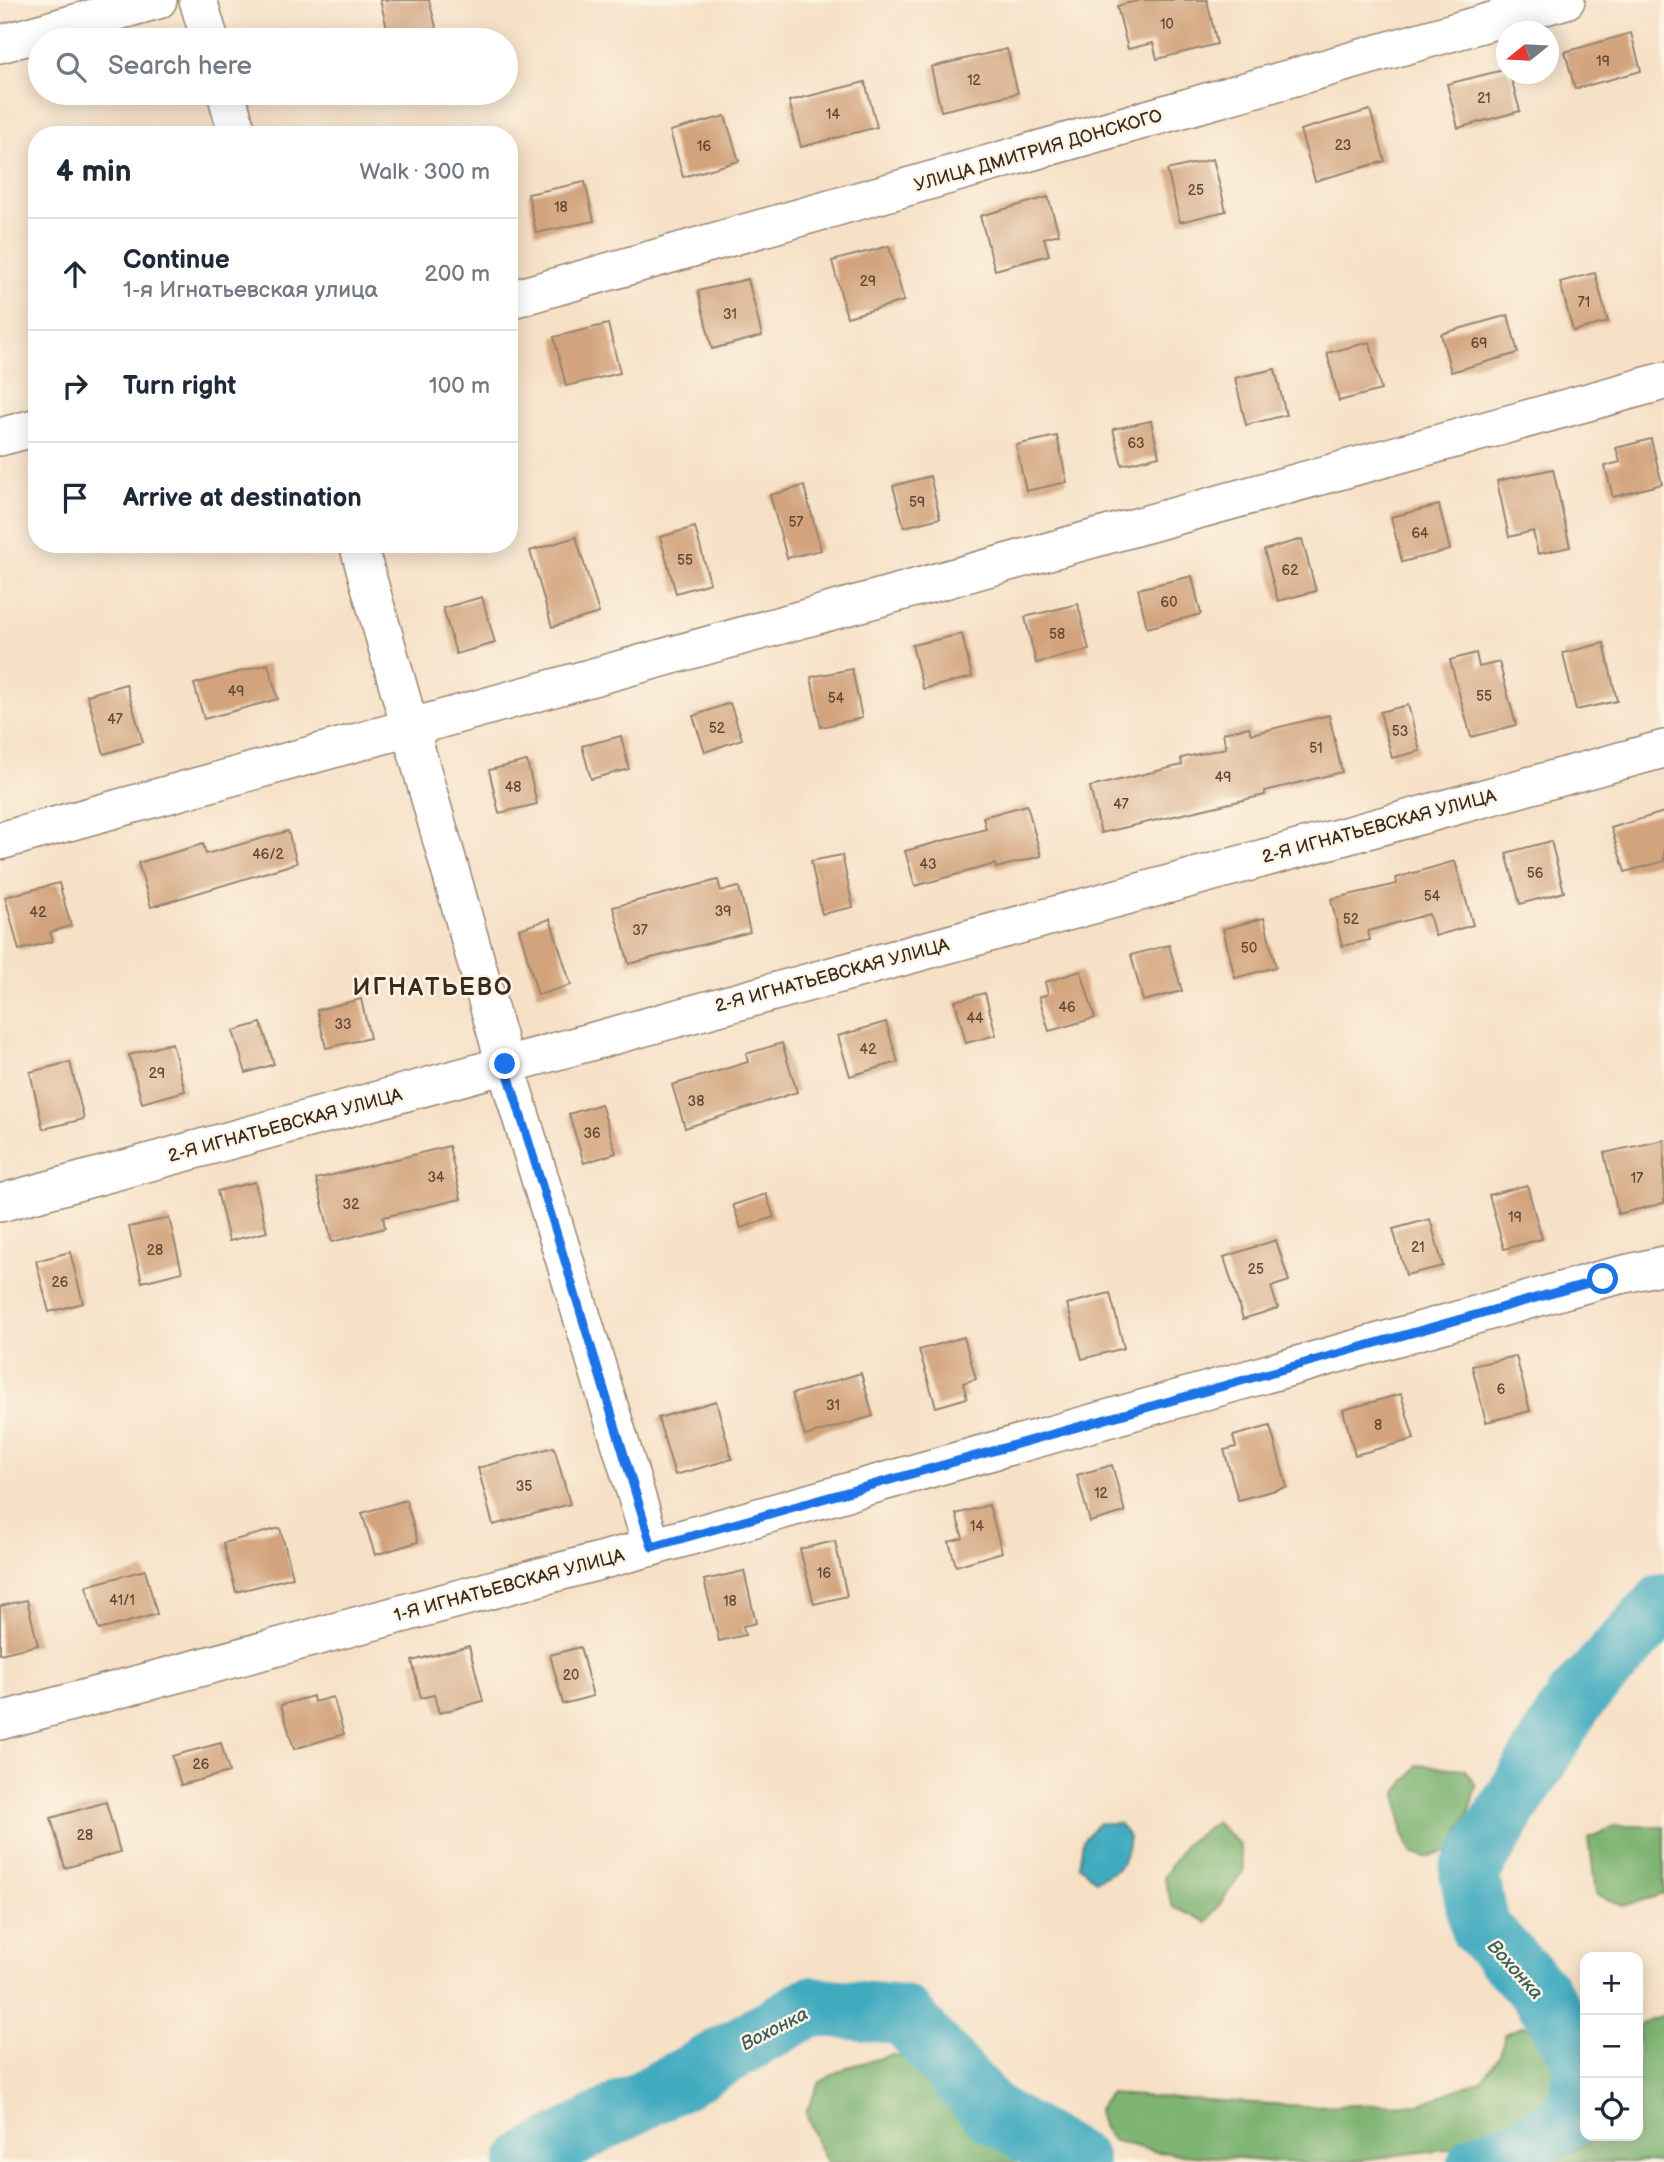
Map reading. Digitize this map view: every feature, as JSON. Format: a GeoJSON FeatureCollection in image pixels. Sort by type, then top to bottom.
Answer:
{"type":"FeatureCollection","features":[{"type":"Feature","properties":{"kind":"street"},"geometry":{"type":"LineString","coordinates":[[57,28],[158,0]]}},
{"type":"Feature","properties":{"kind":"street"},"geometry":{"type":"LineString","coordinates":[[198,0],[206,28]]}},
{"type":"Feature","properties":{"kind":"street","name":"УЛИЦА ДМИТРИЯ ДОНСКОГО"},"geometry":{"type":"LineString","coordinates":[[518,297],[1566,0]]}},
{"type":"Feature","properties":{"kind":"street"},"geometry":{"type":"LineString","coordinates":[[0,44],[28,36]]}},
{"type":"Feature","properties":{"kind":"street"},"geometry":{"type":"LineString","coordinates":[[229,105],[235,126]]}},
{"type":"Feature","properties":{"kind":"street"},"geometry":{"type":"LineString","coordinates":[[0,841],[1664,381]]}},
{"type":"Feature","properties":{"kind":"street"},"geometry":{"type":"LineString","coordinates":[[0,437],[28,429]]}},
{"type":"Feature","properties":{"kind":"street"},"geometry":{"type":"LineString","coordinates":[[361,553],[505,1064],[652,1547]]}},
{"type":"Feature","properties":{"kind":"street","name":"2-Я ИГНАТЬЕВСКАЯ УЛИЦА"},"geometry":{"type":"LineString","coordinates":[[0,1203],[1664,749]]}},
{"type":"Feature","properties":{"kind":"street","name":"1-Я ИГНАТЬЕВСКАЯ УЛИЦА"},"geometry":{"type":"LineString","coordinates":[[0,1721],[652,1547],[1590,1283],[1664,1265]]}},
{"type":"Feature","properties":{"kind":"green space"},"geometry":{"type":"Polygon","coordinates":[[[1417,1765],[1464,1769],[1476,1785],[1469,1813],[1449,1851],[1425,1858],[1412,1853],[1403,1834],[1397,1793],[1417,1765]]]}},
{"type":"Feature","properties":{"kind":"green space"},"geometry":{"type":"Polygon","coordinates":[[[1216,1822],[1239,1844],[1244,1870],[1207,1922],[1173,1907],[1164,1877],[1185,1844],[1216,1822]]]}},
{"type":"Feature","properties":{"kind":"green space"},"geometry":{"type":"Polygon","coordinates":[[[1615,1826],[1664,1826],[1664,1894],[1623,1906],[1596,1894],[1589,1838],[1615,1826]]]}},
{"type":"Feature","properties":{"kind":"green space"},"geometry":{"type":"Polygon","coordinates":[[[1664,2015],[1664,2162],[1554,2162],[1591,2141],[1643,2141],[1643,2024],[1664,2015]]]}},
{"type":"Feature","properties":{"kind":"green space"},"geometry":{"type":"Polygon","coordinates":[[[1524,2026],[1545,2040],[1560,2058],[1554,2093],[1519,2124],[1453,2148],[1344,2162],[1276,2162],[1157,2152],[1112,2140],[1103,2128],[1097,2110],[1110,2094],[1303,2106],[1420,2104],[1482,2080],[1500,2055],[1505,2034],[1524,2026]]]}},
{"type":"Feature","properties":{"kind":"green space"},"geometry":{"type":"Polygon","coordinates":[[[893,2055],[923,2062],[978,2115],[1012,2154],[1034,2162],[827,2162],[806,2112],[819,2083],[847,2067],[893,2055]]]}},
{"type":"Feature","properties":{"kind":"water"},"geometry":{"type":"Polygon","coordinates":[[[1099,1823],[1119,1823],[1129,1837],[1121,1865],[1111,1874],[1096,1880],[1079,1865],[1083,1840],[1099,1823]]]}},
{"type":"Feature","properties":{"kind":"building"},"geometry":{"type":"Polygon","coordinates":[[[380,0],[429,0],[436,28],[387,28],[380,0]]]}},
{"type":"Feature","properties":{"kind":"building"},"geometry":{"type":"Polygon","coordinates":[[[1141,0],[1207,0],[1217,44],[1157,59],[1153,43],[1128,49],[1117,6],[1141,0]]]}},
{"type":"Feature","properties":{"kind":"building"},"geometry":{"type":"Polygon","coordinates":[[[1631,33],[1641,71],[1575,89],[1565,52],[1631,33]]]}},
{"type":"Feature","properties":{"kind":"building"},"geometry":{"type":"Polygon","coordinates":[[[1007,49],[1018,93],[941,111],[931,67],[1007,49]]]}},
{"type":"Feature","properties":{"kind":"building"},"geometry":{"type":"Polygon","coordinates":[[[1496,72],[1496,84],[1513,84],[1520,111],[1458,128],[1447,84],[1496,72]]]}},
{"type":"Feature","properties":{"kind":"building"},"geometry":{"type":"Polygon","coordinates":[[[865,82],[877,127],[801,147],[789,101],[865,82]]]}},
{"type":"Feature","properties":{"kind":"building"},"geometry":{"type":"Polygon","coordinates":[[[1370,110],[1385,161],[1315,181],[1300,130],[1370,110]]]}},
{"type":"Feature","properties":{"kind":"building"},"geometry":{"type":"Polygon","coordinates":[[[725,116],[739,161],[683,177],[670,131],[725,116]]]}},
{"type":"Feature","properties":{"kind":"building"},"geometry":{"type":"Polygon","coordinates":[[[1213,159],[1226,211],[1180,222],[1167,170],[1213,159]]]}},
{"type":"Feature","properties":{"kind":"building"},"geometry":{"type":"Polygon","coordinates":[[[585,182],[594,221],[536,233],[528,194],[585,182]]]}},
{"type":"Feature","properties":{"kind":"building"},"geometry":{"type":"Polygon","coordinates":[[[1048,197],[1059,234],[1044,238],[1049,255],[995,270],[980,216],[1048,197]]]}},
{"type":"Feature","properties":{"kind":"building"},"geometry":{"type":"Polygon","coordinates":[[[889,246],[904,301],[847,317],[832,261],[889,246]]]}},
{"type":"Feature","properties":{"kind":"building"},"geometry":{"type":"Polygon","coordinates":[[[1595,273],[1608,322],[1573,331],[1560,282],[1595,273]]]}},
{"type":"Feature","properties":{"kind":"building"},"geometry":{"type":"Polygon","coordinates":[[[748,279],[762,336],[712,349],[698,291],[748,279]]]}},
{"type":"Feature","properties":{"kind":"building"},"geometry":{"type":"Polygon","coordinates":[[[1508,315],[1518,353],[1451,372],[1441,334],[1508,315]]]}},
{"type":"Feature","properties":{"kind":"building"},"geometry":{"type":"Polygon","coordinates":[[[608,324],[620,373],[566,386],[554,337],[608,324]]]}},
{"type":"Feature","properties":{"kind":"building"},"geometry":{"type":"Polygon","coordinates":[[[1370,342],[1381,390],[1339,401],[1327,353],[1370,342]]]}},
{"type":"Feature","properties":{"kind":"building"},"geometry":{"type":"Polygon","coordinates":[[[1275,369],[1286,415],[1246,425],[1235,378],[1275,369]]]}},
{"type":"Feature","properties":{"kind":"building"},"geometry":{"type":"Polygon","coordinates":[[[1151,421],[1159,456],[1122,465],[1113,429],[1151,421]]]}},
{"type":"Feature","properties":{"kind":"building"},"geometry":{"type":"Polygon","coordinates":[[[1057,436],[1067,482],[1026,491],[1016,445],[1057,436]]]}},
{"type":"Feature","properties":{"kind":"building"},"geometry":{"type":"Polygon","coordinates":[[[1651,439],[1662,484],[1613,497],[1605,466],[1620,462],[1616,448],[1651,439]]]}},
{"type":"Feature","properties":{"kind":"building"},"geometry":{"type":"Polygon","coordinates":[[[1553,469],[1570,547],[1538,554],[1533,531],[1509,537],[1497,481],[1553,469]]]}},
{"type":"Feature","properties":{"kind":"building"},"geometry":{"type":"Polygon","coordinates":[[[930,476],[940,518],[904,527],[893,486],[930,476]]]}},
{"type":"Feature","properties":{"kind":"building"},"geometry":{"type":"Polygon","coordinates":[[[804,486],[821,550],[787,558],[770,495],[804,486]]]}},
{"type":"Feature","properties":{"kind":"building"},"geometry":{"type":"Polygon","coordinates":[[[1439,505],[1450,550],[1402,562],[1391,517],[1439,505]]]}},
{"type":"Feature","properties":{"kind":"building"},"geometry":{"type":"Polygon","coordinates":[[[695,527],[710,583],[676,593],[660,537],[695,527]]]}},
{"type":"Feature","properties":{"kind":"building"},"geometry":{"type":"Polygon","coordinates":[[[576,537],[599,613],[552,627],[530,551],[576,537]]]}},
{"type":"Feature","properties":{"kind":"building"},"geometry":{"type":"Polygon","coordinates":[[[1302,539],[1316,591],[1278,601],[1264,550],[1302,539]]]}},
{"type":"Feature","properties":{"kind":"building"},"geometry":{"type":"Polygon","coordinates":[[[1192,576],[1201,614],[1147,628],[1138,589],[1192,576]]]}},
{"type":"Feature","properties":{"kind":"building"},"geometry":{"type":"Polygon","coordinates":[[[482,597],[495,643],[456,654],[443,608],[482,597]]]}},
{"type":"Feature","properties":{"kind":"building"},"geometry":{"type":"Polygon","coordinates":[[[1078,604],[1089,650],[1036,663],[1025,617],[1078,604]]]}},
{"type":"Feature","properties":{"kind":"building"},"geometry":{"type":"Polygon","coordinates":[[[962,634],[972,677],[923,689],[912,645],[962,634]]]}},
{"type":"Feature","properties":{"kind":"building"},"geometry":{"type":"Polygon","coordinates":[[[1604,643],[1617,701],[1576,710],[1563,653],[1604,643]]]}},
{"type":"Feature","properties":{"kind":"building"},"geometry":{"type":"Polygon","coordinates":[[[1476,653],[1479,667],[1499,662],[1516,725],[1471,737],[1450,660],[1476,653]]]}},
{"type":"Feature","properties":{"kind":"building"},"geometry":{"type":"Polygon","coordinates":[[[268,664],[278,699],[204,719],[194,684],[268,664]]]}},
{"type":"Feature","properties":{"kind":"building"},"geometry":{"type":"Polygon","coordinates":[[[852,669],[862,718],[821,727],[811,677],[852,669]]]}},
{"type":"Feature","properties":{"kind":"building"},"geometry":{"type":"Polygon","coordinates":[[[126,684],[143,742],[104,754],[87,695],[126,684]]]}},
{"type":"Feature","properties":{"kind":"building"},"geometry":{"type":"Polygon","coordinates":[[[730,703],[742,739],[705,752],[693,716],[730,703]]]}},
{"type":"Feature","properties":{"kind":"building"},"geometry":{"type":"Polygon","coordinates":[[[1408,705],[1420,751],[1392,758],[1380,712],[1408,705]]]}},
{"type":"Feature","properties":{"kind":"building"},"geometry":{"type":"Polygon","coordinates":[[[1329,715],[1342,772],[1265,791],[1265,795],[1101,833],[1090,787],[1182,765],[1181,758],[1226,748],[1223,733],[1249,727],[1251,734],[1329,715]]]}},
{"type":"Feature","properties":{"kind":"building"},"geometry":{"type":"Polygon","coordinates":[[[621,736],[629,769],[591,779],[582,746],[621,736]]]}},
{"type":"Feature","properties":{"kind":"building"},"geometry":{"type":"Polygon","coordinates":[[[527,761],[537,804],[499,813],[489,770],[527,761]]]}},
{"type":"Feature","properties":{"kind":"building"},"geometry":{"type":"Polygon","coordinates":[[[1027,805],[1041,856],[996,868],[995,864],[915,886],[905,851],[986,829],[983,817],[1027,805]]]}},
{"type":"Feature","properties":{"kind":"building"},"geometry":{"type":"Polygon","coordinates":[[[1664,812],[1664,861],[1625,872],[1611,828],[1664,812]]]}},
{"type":"Feature","properties":{"kind":"building"},"geometry":{"type":"Polygon","coordinates":[[[288,831],[297,863],[151,907],[138,863],[203,844],[206,854],[288,831]]]}},
{"type":"Feature","properties":{"kind":"building"},"geometry":{"type":"Polygon","coordinates":[[[1551,841],[1564,892],[1520,904],[1506,853],[1551,841]]]}},
{"type":"Feature","properties":{"kind":"building"},"geometry":{"type":"Polygon","coordinates":[[[842,855],[853,907],[822,914],[811,861],[842,855]]]}},
{"type":"Feature","properties":{"kind":"building"},"geometry":{"type":"Polygon","coordinates":[[[1455,861],[1473,925],[1435,936],[1429,914],[1368,931],[1370,940],[1342,946],[1331,899],[1397,884],[1396,878],[1455,861]]]}},
{"type":"Feature","properties":{"kind":"building"},"geometry":{"type":"Polygon","coordinates":[[[718,880],[721,891],[739,887],[750,932],[629,964],[613,907],[718,880]]]}},
{"type":"Feature","properties":{"kind":"building"},"geometry":{"type":"Polygon","coordinates":[[[59,883],[71,926],[50,932],[53,941],[19,950],[5,897],[59,883]]]}},
{"type":"Feature","properties":{"kind":"building"},"geometry":{"type":"Polygon","coordinates":[[[1264,918],[1276,967],[1235,978],[1223,929],[1264,918]]]}},
{"type":"Feature","properties":{"kind":"building"},"geometry":{"type":"Polygon","coordinates":[[[550,919],[571,985],[538,995],[519,929],[550,919]]]}},
{"type":"Feature","properties":{"kind":"building"},"geometry":{"type":"Polygon","coordinates":[[[1169,945],[1182,991],[1143,1001],[1131,955],[1169,945]]]}},
{"type":"Feature","properties":{"kind":"building"},"geometry":{"type":"Polygon","coordinates":[[[1081,971],[1095,1018],[1049,1031],[1039,997],[1048,994],[1045,982],[1081,971]]]}},
{"type":"Feature","properties":{"kind":"building"},"geometry":{"type":"Polygon","coordinates":[[[985,993],[996,1035],[966,1043],[955,1001],[985,993]]]}},
{"type":"Feature","properties":{"kind":"building"},"geometry":{"type":"Polygon","coordinates":[[[361,999],[370,1038],[326,1048],[317,1010],[361,999]]]}},
{"type":"Feature","properties":{"kind":"building"},"geometry":{"type":"Polygon","coordinates":[[[886,1022],[898,1062],[850,1076],[838,1036],[886,1022]]]}},
{"type":"Feature","properties":{"kind":"building"},"geometry":{"type":"Polygon","coordinates":[[[261,1023],[274,1064],[246,1073],[233,1031],[261,1023]]]}},
{"type":"Feature","properties":{"kind":"building"},"geometry":{"type":"Polygon","coordinates":[[[172,1043],[185,1091],[142,1103],[129,1055],[172,1043]]]}},
{"type":"Feature","properties":{"kind":"building"},"geometry":{"type":"Polygon","coordinates":[[[782,1043],[797,1092],[685,1128],[672,1085],[748,1062],[746,1054],[782,1043]]]}},
{"type":"Feature","properties":{"kind":"building"},"geometry":{"type":"Polygon","coordinates":[[[70,1062],[84,1119],[43,1129],[30,1072],[70,1062]]]}},
{"type":"Feature","properties":{"kind":"building"},"geometry":{"type":"Polygon","coordinates":[[[601,1104],[616,1153],[584,1163],[569,1114],[601,1104]]]}},
{"type":"Feature","properties":{"kind":"building"},"geometry":{"type":"Polygon","coordinates":[[[1664,1140],[1664,1203],[1618,1214],[1604,1153],[1664,1140]]]}},
{"type":"Feature","properties":{"kind":"building"},"geometry":{"type":"Polygon","coordinates":[[[449,1146],[461,1199],[383,1217],[385,1228],[332,1242],[316,1179],[449,1146]]]}},
{"type":"Feature","properties":{"kind":"building"},"geometry":{"type":"Polygon","coordinates":[[[255,1182],[267,1232],[229,1241],[217,1191],[255,1182]]]}},
{"type":"Feature","properties":{"kind":"building"},"geometry":{"type":"Polygon","coordinates":[[[1527,1185],[1542,1239],[1504,1249],[1489,1195],[1527,1185]]]}},
{"type":"Feature","properties":{"kind":"building"},"geometry":{"type":"Polygon","coordinates":[[[766,1194],[774,1217],[741,1228],[733,1205],[766,1194]]]}},
{"type":"Feature","properties":{"kind":"building"},"geometry":{"type":"Polygon","coordinates":[[[169,1218],[182,1272],[142,1282],[129,1227],[169,1218]]]}},
{"type":"Feature","properties":{"kind":"building"},"geometry":{"type":"Polygon","coordinates":[[[1430,1219],[1443,1266],[1406,1275],[1393,1229],[1430,1219]]]}},
{"type":"Feature","properties":{"kind":"building"},"geometry":{"type":"Polygon","coordinates":[[[1276,1240],[1289,1281],[1271,1287],[1278,1308],[1243,1319],[1224,1257],[1276,1240]]]}},
{"type":"Feature","properties":{"kind":"building"},"geometry":{"type":"Polygon","coordinates":[[[70,1252],[83,1303],[49,1312],[36,1261],[70,1252]]]}},
{"type":"Feature","properties":{"kind":"building"},"geometry":{"type":"Polygon","coordinates":[[[1110,1293],[1124,1348],[1082,1359],[1067,1304],[1110,1293]]]}},
{"type":"Feature","properties":{"kind":"building"},"geometry":{"type":"Polygon","coordinates":[[[964,1337],[976,1379],[963,1383],[967,1398],[936,1407],[919,1350],[964,1337]]]}},
{"type":"Feature","properties":{"kind":"building"},"geometry":{"type":"Polygon","coordinates":[[[1516,1356],[1530,1411],[1486,1422],[1472,1366],[1516,1356]]]}},
{"type":"Feature","properties":{"kind":"building"},"geometry":{"type":"Polygon","coordinates":[[[861,1373],[873,1416],[805,1436],[792,1394],[861,1373]]]}},
{"type":"Feature","properties":{"kind":"building"},"geometry":{"type":"Polygon","coordinates":[[[1401,1394],[1414,1439],[1355,1455],[1343,1410],[1401,1394]]]}},
{"type":"Feature","properties":{"kind":"building"},"geometry":{"type":"Polygon","coordinates":[[[716,1401],[732,1459],[675,1475],[658,1418],[716,1401]]]}},
{"type":"Feature","properties":{"kind":"building"},"geometry":{"type":"Polygon","coordinates":[[[1270,1426],[1287,1487],[1238,1500],[1224,1450],[1236,1447],[1233,1436],[1270,1426]]]}},
{"type":"Feature","properties":{"kind":"building"},"geometry":{"type":"Polygon","coordinates":[[[554,1447],[570,1504],[493,1525],[478,1468],[554,1447]]]}},
{"type":"Feature","properties":{"kind":"building"},"geometry":{"type":"Polygon","coordinates":[[[1112,1465],[1125,1512],[1090,1522],[1077,1475],[1112,1465]]]}},
{"type":"Feature","properties":{"kind":"building"},"geometry":{"type":"Polygon","coordinates":[[[406,1500],[418,1542],[375,1555],[362,1513],[406,1500]]]}},
{"type":"Feature","properties":{"kind":"building"},"geometry":{"type":"Polygon","coordinates":[[[989,1505],[1002,1552],[956,1566],[949,1542],[963,1538],[956,1514],[989,1505]]]}},
{"type":"Feature","properties":{"kind":"building"},"geometry":{"type":"Polygon","coordinates":[[[280,1528],[293,1577],[236,1592],[223,1543],[280,1528]]]}},
{"type":"Feature","properties":{"kind":"building"},"geometry":{"type":"Polygon","coordinates":[[[835,1541],[847,1596],[814,1604],[800,1549],[835,1541]]]}},
{"type":"Feature","properties":{"kind":"building"},"geometry":{"type":"Polygon","coordinates":[[[145,1570],[157,1614],[99,1630],[86,1586],[145,1570]]]}},
{"type":"Feature","properties":{"kind":"building"},"geometry":{"type":"Polygon","coordinates":[[[744,1571],[756,1623],[743,1626],[745,1635],[719,1641],[704,1580],[744,1571]]]}},
{"type":"Feature","properties":{"kind":"building"},"geometry":{"type":"Polygon","coordinates":[[[27,1600],[38,1645],[0,1654],[0,1606],[27,1600]]]}},
{"type":"Feature","properties":{"kind":"building"},"geometry":{"type":"Polygon","coordinates":[[[469,1646],[483,1701],[439,1713],[434,1695],[421,1698],[412,1661],[469,1646]]]}},
{"type":"Feature","properties":{"kind":"building"},"geometry":{"type":"Polygon","coordinates":[[[580,1647],[593,1696],[563,1704],[550,1655],[580,1647]]]}},
{"type":"Feature","properties":{"kind":"building"},"geometry":{"type":"Polygon","coordinates":[[[313,1696],[314,1702],[333,1697],[344,1734],[294,1749],[281,1705],[313,1696]]]}},
{"type":"Feature","properties":{"kind":"building"},"geometry":{"type":"Polygon","coordinates":[[[221,1743],[229,1772],[181,1785],[172,1756],[221,1743]]]}},
{"type":"Feature","properties":{"kind":"building"},"geometry":{"type":"Polygon","coordinates":[[[106,1802],[120,1852],[65,1868],[51,1818],[106,1802]]]}},
{"type":"Feature","properties":{"kind":"waterway","name":"Вохонка"},"geometry":{"type":"LineString","coordinates":[[1478,2162],[1520,2149],[1577,2113],[1583,2058],[1542,1995],[1480,1928],[1469,1873],[1574,1701],[1664,1603]]}},
{"type":"Feature","properties":{"kind":"waterway","name":"Вохонка"},"geometry":{"type":"LineString","coordinates":[[526,2162],[697,2071],[811,2006],[903,2015],[992,2113],[1078,2162]]}},
{"type":"Feature","properties":{"kind":"district","name":"ИГНАТЬЕВО"},"geometry":{"type":"Point","coordinates":[433,987]}},
{"type":"Feature","properties":{"kind":"route"},"geometry":{"type":"LineString","coordinates":[[505,1064],[652,1547],[1603,1279]]}}]}
